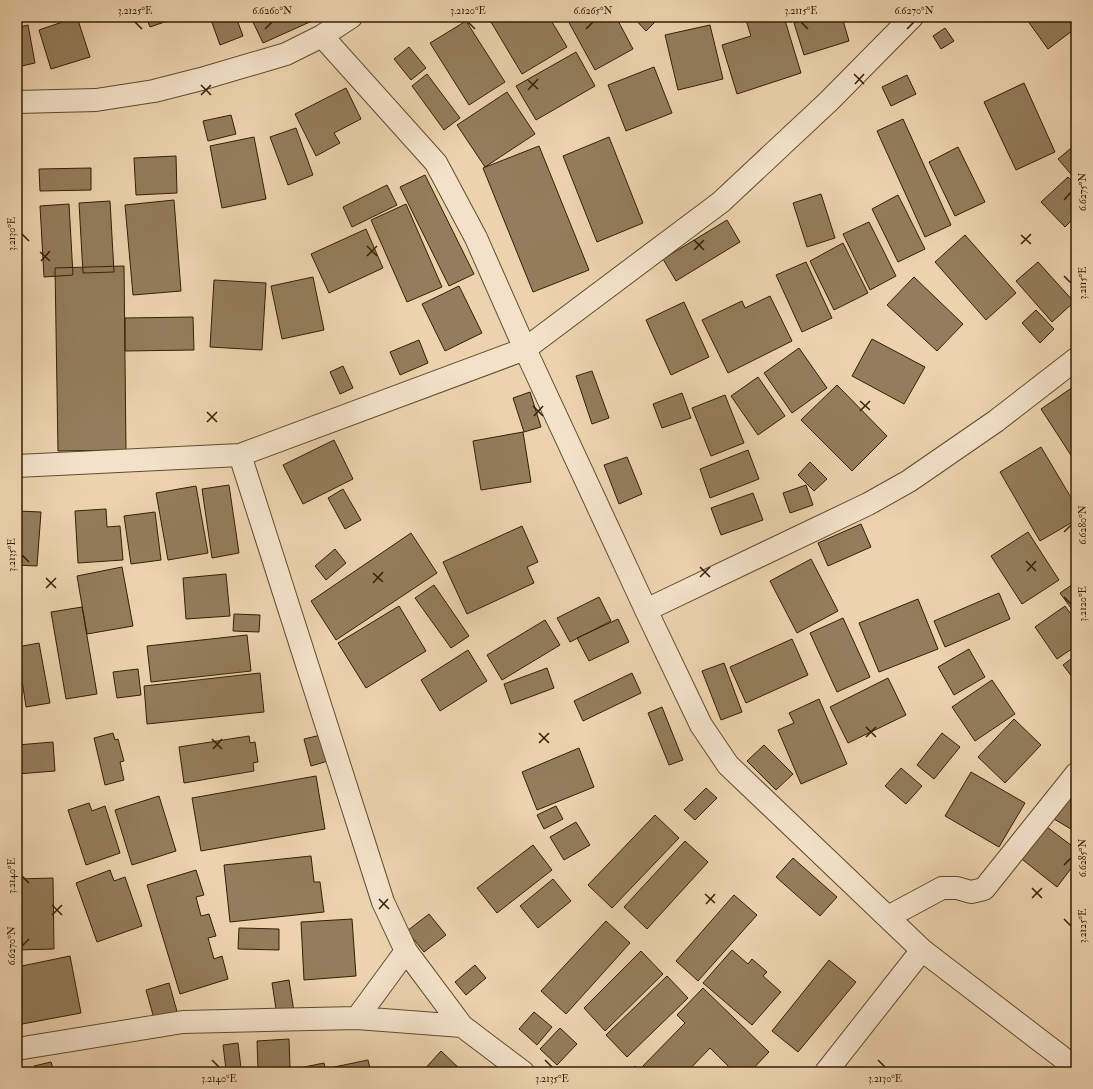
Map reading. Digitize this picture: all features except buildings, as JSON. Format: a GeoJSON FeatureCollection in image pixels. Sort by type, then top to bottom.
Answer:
{"type":"FeatureCollection","features":[{"type":"Feature","properties":{"kind":"street"},"geometry":{"type":"LineString","coordinates":[[17,102],[96,100],[154,91],[286,54],[322,36],[351,17]]}},
{"type":"Feature","properties":{"kind":"street"},"geometry":{"type":"LineString","coordinates":[[17,466],[240,455],[525,349],[721,202],[829,101],[912,17]]}},
{"type":"Feature","properties":{"kind":"street"},"geometry":{"type":"LineString","coordinates":[[322,36],[436,163],[476,238],[525,349],[646,610],[702,725],[728,765],[922,950],[1076,1068]]}},
{"type":"Feature","properties":{"kind":"street"},"geometry":{"type":"LineString","coordinates":[[646,610],[868,504],[909,481],[996,421],[1076,359]]}},
{"type":"Feature","properties":{"kind":"street"},"geometry":{"type":"LineString","coordinates":[[240,455],[383,902],[406,951],[462,1026],[523,1072]]}},
{"type":"Feature","properties":{"kind":"street"},"geometry":{"type":"LineString","coordinates":[[888,917],[942,888],[957,888],[971,892],[984,889],[1076,774]]}},
{"type":"Feature","properties":{"kind":"street"},"geometry":{"type":"LineString","coordinates":[[826,1072],[922,950]]}},
{"type":"Feature","properties":{"kind":"street"},"geometry":{"type":"LineString","coordinates":[[356,1018],[406,951]]}},
{"type":"Feature","properties":{"kind":"street"},"geometry":{"type":"LineString","coordinates":[[17,1049],[183,1022],[356,1018],[462,1026]]}}]}
